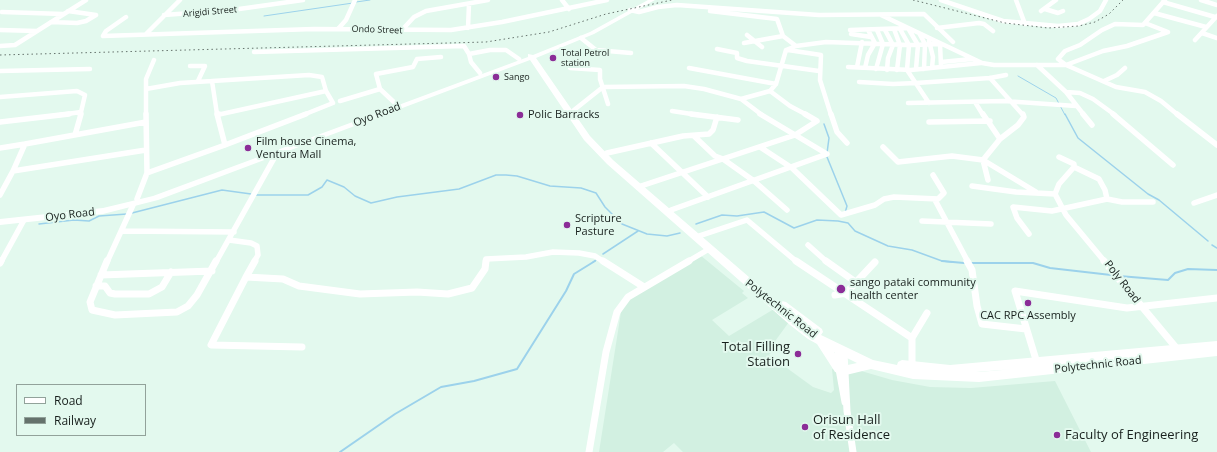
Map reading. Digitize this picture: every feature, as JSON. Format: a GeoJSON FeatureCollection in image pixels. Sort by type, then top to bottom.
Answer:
{"type":"FeatureCollection","features":[{"type":"Feature","properties":{"kind":"main road","name":"Oyo Road"},"geometry":{"type":"LineString","coordinates":[[534,57],[631,11],[648,0]]}},
{"type":"Feature","properties":{"kind":"main road","name":"Oyo Road"},"geometry":{"type":"LineString","coordinates":[[0,222],[103,211],[176,191],[386,110],[396,104],[480,73],[519,60],[534,57],[581,38],[652,0]]}},
{"type":"Feature","properties":{"kind":"main road","name":"Polytechnic Road"},"geometry":{"type":"LineString","coordinates":[[534,57],[588,138],[640,186],[776,308],[804,330],[841,351],[871,364],[913,371],[967,377],[1068,364],[1181,353],[1217,352]]}},
{"type":"Feature","properties":{"kind":"main road","name":"Oyo Road"},"geometry":{"type":"LineString","coordinates":[[0,218],[135,202],[519,60]]}},
{"type":"Feature","properties":{"kind":"main road","name":"Polytechnic Road"},"geometry":{"type":"LineString","coordinates":[[549,80],[574,110],[583,126],[640,186],[671,210],[704,242],[815,330],[870,357],[913,371],[950,370],[1037,363],[1068,364]]}},
{"type":"Feature","properties":{"kind":"main road"},"geometry":{"type":"LineString","coordinates":[[821,340],[842,370],[871,364]]}},
{"type":"Feature","properties":{"kind":"main road","name":"Polytechnic Road"},"geometry":{"type":"LineString","coordinates":[[1181,353],[1217,345]]}},
{"type":"Feature","properties":{"kind":"street"},"geometry":{"type":"LineString","coordinates":[[0,46],[15,45],[86,0]]}},
{"type":"Feature","properties":{"kind":"street"},"geometry":{"type":"LineString","coordinates":[[146,34],[180,0]]}},
{"type":"Feature","properties":{"kind":"street","name":"Arigidi Street"},"geometry":{"type":"LineString","coordinates":[[164,15],[232,10],[303,0]]}},
{"type":"Feature","properties":{"kind":"street"},"geometry":{"type":"LineString","coordinates":[[401,31],[409,20],[419,14],[435,9],[488,0]]}},
{"type":"Feature","properties":{"kind":"street"},"geometry":{"type":"LineString","coordinates":[[562,0],[569,8]]}},
{"type":"Feature","properties":{"kind":"street","name":"Ondo Street"},"geometry":{"type":"LineString","coordinates":[[126,17],[106,31],[103,36],[112,37],[146,34],[338,29],[401,31],[468,28],[607,0]]}},
{"type":"Feature","properties":{"kind":"street"},"geometry":{"type":"LineString","coordinates":[[941,0],[988,17],[1025,24],[1058,26],[1078,24],[1096,16],[1106,0]]}},
{"type":"Feature","properties":{"kind":"street"},"geometry":{"type":"LineString","coordinates":[[1016,0],[1025,24]]}},
{"type":"Feature","properties":{"kind":"street"},"geometry":{"type":"LineString","coordinates":[[1041,11],[1056,0]]}},
{"type":"Feature","properties":{"kind":"street"},"geometry":{"type":"LineString","coordinates":[[1201,0],[1217,5]]}},
{"type":"Feature","properties":{"kind":"street"},"geometry":{"type":"LineString","coordinates":[[1195,40],[1216,16],[1164,1],[1145,23],[1138,26],[1118,23],[1102,30],[1082,44],[1063,53],[1058,59],[1066,65],[1119,88],[1139,90],[1153,96],[1217,145]]}},
{"type":"Feature","properties":{"kind":"street"},"geometry":{"type":"LineString","coordinates":[[338,29],[346,20],[354,2]]}},
{"type":"Feature","properties":{"kind":"street"},"geometry":{"type":"LineString","coordinates":[[468,28],[469,4]]}},
{"type":"Feature","properties":{"kind":"street"},"geometry":{"type":"LineString","coordinates":[[631,11],[671,5],[707,6],[819,15],[924,14],[930,18],[937,28],[953,42],[940,44],[893,45],[883,44],[851,35]]}},
{"type":"Feature","properties":{"kind":"street"},"geometry":{"type":"LineString","coordinates":[[707,6],[706,10],[712,12],[777,19],[783,36],[796,46]]}},
{"type":"Feature","properties":{"kind":"street"},"geometry":{"type":"LineString","coordinates":[[1,12],[9,8]]}},
{"type":"Feature","properties":{"kind":"street"},"geometry":{"type":"LineString","coordinates":[[1045,9],[1058,13],[1063,11]]}},
{"type":"Feature","properties":{"kind":"street"},"geometry":{"type":"LineString","coordinates":[[1,12],[96,15],[86,21],[77,23],[52,22]]}},
{"type":"Feature","properties":{"kind":"street"},"geometry":{"type":"LineString","coordinates":[[1154,13],[1206,27]]}},
{"type":"Feature","properties":{"kind":"street"},"geometry":{"type":"LineString","coordinates":[[880,15],[982,63]]}},
{"type":"Feature","properties":{"kind":"street"},"geometry":{"type":"LineString","coordinates":[[937,28],[979,23],[984,24],[993,31]]}},
{"type":"Feature","properties":{"kind":"street"},"geometry":{"type":"LineString","coordinates":[[941,65],[982,63],[994,65],[1066,65],[1103,51],[1168,32],[1145,23]]}},
{"type":"Feature","properties":{"kind":"street"},"geometry":{"type":"LineString","coordinates":[[900,28],[910,45],[907,70],[922,90],[928,103]]}},
{"type":"Feature","properties":{"kind":"street"},"geometry":{"type":"LineString","coordinates":[[786,50],[796,46],[826,42],[868,30],[908,28]]}},
{"type":"Feature","properties":{"kind":"street"},"geometry":{"type":"LineString","coordinates":[[908,28],[918,45],[916,69]]}},
{"type":"Feature","properties":{"kind":"street"},"geometry":{"type":"LineString","coordinates":[[894,29],[900,45],[897,70]]}},
{"type":"Feature","properties":{"kind":"street"},"geometry":{"type":"LineString","coordinates":[[0,30],[37,31]]}},
{"type":"Feature","properties":{"kind":"street"},"geometry":{"type":"LineString","coordinates":[[865,68],[873,40],[868,30]]}},
{"type":"Feature","properties":{"kind":"street"},"geometry":{"type":"LineString","coordinates":[[876,69],[883,44],[877,30]]}},
{"type":"Feature","properties":{"kind":"street"},"geometry":{"type":"LineString","coordinates":[[885,30],[893,45],[888,58],[887,70]]}},
{"type":"Feature","properties":{"kind":"street"},"geometry":{"type":"LineString","coordinates":[[920,33],[925,44],[924,69]]}},
{"type":"Feature","properties":{"kind":"street"},"geometry":{"type":"LineString","coordinates":[[1202,33],[1217,38]]}},
{"type":"Feature","properties":{"kind":"street"},"geometry":{"type":"LineString","coordinates":[[747,35],[762,47]]}},
{"type":"Feature","properties":{"kind":"street"},"geometry":{"type":"LineString","coordinates":[[851,35],[862,42],[873,40]]}},
{"type":"Feature","properties":{"kind":"street"},"geometry":{"type":"LineString","coordinates":[[744,43],[783,36]]}},
{"type":"Feature","properties":{"kind":"street"},"geometry":{"type":"LineString","coordinates":[[927,37],[931,44],[932,68]]}},
{"type":"Feature","properties":{"kind":"street"},"geometry":{"type":"LineString","coordinates":[[581,38],[593,45],[596,50],[630,53]]}},
{"type":"Feature","properties":{"kind":"street"},"geometry":{"type":"LineString","coordinates":[[857,68],[862,42]]}},
{"type":"Feature","properties":{"kind":"street"},"geometry":{"type":"LineString","coordinates":[[940,44],[941,65]]}},
{"type":"Feature","properties":{"kind":"street"},"geometry":{"type":"LineString","coordinates":[[254,52],[464,46],[471,62],[480,73]]}},
{"type":"Feature","properties":{"kind":"street"},"geometry":{"type":"LineString","coordinates":[[717,49],[737,53],[737,58],[819,71]]}},
{"type":"Feature","properties":{"kind":"street"},"geometry":{"type":"LineString","coordinates":[[468,54],[490,50],[506,50],[519,60]]}},
{"type":"Feature","properties":{"kind":"street"},"geometry":{"type":"LineString","coordinates":[[741,99],[770,91],[776,84],[786,50]]}},
{"type":"Feature","properties":{"kind":"street"},"geometry":{"type":"LineString","coordinates":[[786,50],[820,54],[819,71],[837,132],[847,142]]}},
{"type":"Feature","properties":{"kind":"street"},"geometry":{"type":"LineString","coordinates":[[940,53],[958,51]]}},
{"type":"Feature","properties":{"kind":"street"},"geometry":{"type":"LineString","coordinates":[[396,104],[380,89],[376,77],[377,73],[413,67],[417,60],[441,57]]}},
{"type":"Feature","properties":{"kind":"street"},"geometry":{"type":"LineString","coordinates":[[848,67],[887,70],[924,69],[972,59]]}},
{"type":"Feature","properties":{"kind":"street"},"geometry":{"type":"LineString","coordinates":[[154,60],[146,79],[147,173],[96,286],[90,302],[92,310],[114,314],[164,314],[177,312],[188,306],[212,271],[277,153]]}},
{"type":"Feature","properties":{"kind":"street"},"geometry":{"type":"LineString","coordinates":[[859,82],[916,83],[990,78],[1006,75],[994,65]]}},
{"type":"Feature","properties":{"kind":"street"},"geometry":{"type":"LineString","coordinates":[[190,66],[205,66],[198,81]]}},
{"type":"Feature","properties":{"kind":"street"},"geometry":{"type":"LineString","coordinates":[[1037,66],[1066,92],[1092,125]]}},
{"type":"Feature","properties":{"kind":"street"},"geometry":{"type":"LineString","coordinates":[[570,68],[599,69],[608,104]]}},
{"type":"Feature","properties":{"kind":"street"},"geometry":{"type":"LineString","coordinates":[[689,68],[718,72],[776,84]]}},
{"type":"Feature","properties":{"kind":"street"},"geometry":{"type":"LineString","coordinates":[[1104,81],[1117,75],[1125,68]]}},
{"type":"Feature","properties":{"kind":"street"},"geometry":{"type":"LineString","coordinates":[[0,71],[90,69]]}},
{"type":"Feature","properties":{"kind":"street"},"geometry":{"type":"LineString","coordinates":[[146,89],[198,81],[318,75],[323,80],[326,91],[333,103],[225,145],[147,173]]}},
{"type":"Feature","properties":{"kind":"street"},"geometry":{"type":"LineString","coordinates":[[983,160],[1000,139],[1018,125],[1024,117],[1024,113],[990,78]]}},
{"type":"Feature","properties":{"kind":"street"},"geometry":{"type":"LineString","coordinates":[[212,81],[217,114],[225,145]]}},
{"type":"Feature","properties":{"kind":"street"},"geometry":{"type":"LineString","coordinates":[[574,110],[603,87],[684,86],[720,92],[741,99],[760,113],[827,154],[792,168],[671,210]]}},
{"type":"Feature","properties":{"kind":"street"},"geometry":{"type":"LineString","coordinates":[[340,101],[380,89]]}},
{"type":"Feature","properties":{"kind":"street"},"geometry":{"type":"LineString","coordinates":[[0,97],[77,91],[84,93],[85,95],[75,135]]}},
{"type":"Feature","properties":{"kind":"street"},"geometry":{"type":"LineString","coordinates":[[217,114],[326,91]]}},
{"type":"Feature","properties":{"kind":"street"},"geometry":{"type":"LineString","coordinates":[[640,186],[795,135],[814,125],[817,121],[790,106],[770,91]]}},
{"type":"Feature","properties":{"kind":"street"},"geometry":{"type":"LineString","coordinates":[[1066,92],[1080,93],[1093,99],[1118,117],[1173,165]]}},
{"type":"Feature","properties":{"kind":"street"},"geometry":{"type":"LineString","coordinates":[[908,103],[1004,101],[1055,106],[1076,106]]}},
{"type":"Feature","properties":{"kind":"street"},"geometry":{"type":"LineString","coordinates":[[975,102],[990,122],[1000,139]]}},
{"type":"Feature","properties":{"kind":"street"},"geometry":{"type":"LineString","coordinates":[[672,110],[738,120]]}},
{"type":"Feature","properties":{"kind":"street"},"geometry":{"type":"LineString","coordinates":[[0,122],[81,112]]}},
{"type":"Feature","properties":{"kind":"street"},"geometry":{"type":"LineString","coordinates":[[607,153],[682,136],[712,133],[716,116]]}},
{"type":"Feature","properties":{"kind":"street"},"geometry":{"type":"LineString","coordinates":[[0,148],[146,122]]}},
{"type":"Feature","properties":{"kind":"street"},"geometry":{"type":"LineString","coordinates":[[929,122],[990,122]]}},
{"type":"Feature","properties":{"kind":"street"},"geometry":{"type":"LineString","coordinates":[[694,136],[715,156],[723,159],[754,181],[787,210]]}},
{"type":"Feature","properties":{"kind":"street"},"geometry":{"type":"LineString","coordinates":[[651,143],[708,196]]}},
{"type":"Feature","properties":{"kind":"street"},"geometry":{"type":"LineString","coordinates":[[0,195],[25,144]]}},
{"type":"Feature","properties":{"kind":"street"},"geometry":{"type":"LineString","coordinates":[[760,147],[792,168],[842,215],[875,205],[884,199],[894,197],[915,197],[935,200],[941,197],[944,193],[933,176]]}},
{"type":"Feature","properties":{"kind":"street"},"geometry":{"type":"LineString","coordinates":[[883,147],[898,162],[952,156],[983,160],[1036,192]]}},
{"type":"Feature","properties":{"kind":"street"},"geometry":{"type":"LineString","coordinates":[[13,171],[146,150]]}},
{"type":"Feature","properties":{"kind":"street"},"geometry":{"type":"LineString","coordinates":[[1059,157],[1072,162],[1074,167],[1099,179],[1105,190],[1107,199]]}},
{"type":"Feature","properties":{"kind":"street"},"geometry":{"type":"LineString","coordinates":[[983,160],[988,180]]}},
{"type":"Feature","properties":{"kind":"street"},"geometry":{"type":"LineString","coordinates":[[972,186],[1016,192],[1055,194],[1059,184],[1074,167]]}},
{"type":"Feature","properties":{"kind":"street","name":"Poly Road"},"geometry":{"type":"LineString","coordinates":[[1055,194],[1062,208],[1181,353]]}},
{"type":"Feature","properties":{"kind":"street"},"geometry":{"type":"LineString","coordinates":[[1194,203],[1217,195]]}},
{"type":"Feature","properties":{"kind":"street"},"geometry":{"type":"LineString","coordinates":[[1029,234],[1017,218],[1013,207],[1052,211],[1107,199],[1122,202],[1153,202]]}},
{"type":"Feature","properties":{"kind":"street"},"geometry":{"type":"LineString","coordinates":[[935,200],[972,270],[977,306],[982,324],[1026,328]]}},
{"type":"Feature","properties":{"kind":"street"},"geometry":{"type":"LineString","coordinates":[[0,263],[24,220]]}},
{"type":"Feature","properties":{"kind":"street"},"geometry":{"type":"LineString","coordinates":[[589,452],[606,352],[617,312],[625,300],[704,242],[747,220],[797,262],[912,338]]}},
{"type":"Feature","properties":{"kind":"street"},"geometry":{"type":"LineString","coordinates":[[922,221],[991,224]]}},
{"type":"Feature","properties":{"kind":"street"},"geometry":{"type":"LineString","coordinates":[[122,231],[234,232]]}},
{"type":"Feature","properties":{"kind":"street"},"geometry":{"type":"LineString","coordinates":[[229,240],[251,243],[257,246],[258,255],[211,345],[302,347]]}},
{"type":"Feature","properties":{"kind":"street"},"geometry":{"type":"LineString","coordinates":[[808,245],[828,263],[857,283]]}},
{"type":"Feature","properties":{"kind":"street"},"geometry":{"type":"LineString","coordinates":[[246,278],[283,279],[299,286],[360,294],[417,292],[448,294],[472,288],[484,269],[486,259],[512,259],[553,252],[572,252],[595,256],[644,287]]}},
{"type":"Feature","properties":{"kind":"street"},"geometry":{"type":"LineString","coordinates":[[835,295],[846,293],[857,283],[875,262]]}},
{"type":"Feature","properties":{"kind":"street"},"geometry":{"type":"LineString","coordinates":[[101,275],[212,271]]}},
{"type":"Feature","properties":{"kind":"street"},"geometry":{"type":"LineString","coordinates":[[96,286],[105,286],[110,293],[115,294],[149,294],[162,287],[171,272]]}},
{"type":"Feature","properties":{"kind":"street"},"geometry":{"type":"LineString","coordinates":[[1037,363],[1015,291],[1115,307],[1142,307],[1217,298]]}},
{"type":"Feature","properties":{"kind":"street"},"geometry":{"type":"LineString","coordinates":[[913,371],[912,338],[927,314]]}},
{"type":"Feature","properties":{"kind":"street"},"geometry":{"type":"LineString","coordinates":[[841,351],[846,405],[853,452]]}},
{"type":"Feature","properties":{"kind":"shaded area"},"geometry":{"type":"Polygon","coordinates":[[[700,255],[744,291],[742,293],[748,298],[712,320],[729,336],[774,309],[789,322],[773,344],[777,346],[769,355],[813,387],[831,393],[834,390],[832,369],[847,371],[851,368],[892,380],[930,387],[971,388],[1055,381],[1091,452],[683,452],[674,443],[663,452],[599,452],[621,312],[624,303],[700,255]]]}},
{"type":"Feature","properties":{"kind":"waterway"},"geometry":{"type":"LineString","coordinates":[[356,2],[370,0]]}},
{"type":"Feature","properties":{"kind":"waterway"},"geometry":{"type":"LineString","coordinates":[[264,16],[353,3]]}},
{"type":"Feature","properties":{"kind":"waterway"},"geometry":{"type":"LineString","coordinates":[[1018,76],[1056,98],[1065,115]]}},
{"type":"Feature","properties":{"kind":"waterway"},"geometry":{"type":"LineString","coordinates":[[1065,114],[1078,138],[1148,194],[1159,200],[1208,241]]}},
{"type":"Feature","properties":{"kind":"waterway"},"geometry":{"type":"LineString","coordinates":[[824,124],[829,138],[827,153]]}},
{"type":"Feature","properties":{"kind":"waterway"},"geometry":{"type":"LineString","coordinates":[[827,157],[847,206],[845,213]]}},
{"type":"Feature","properties":{"kind":"waterway"},"geometry":{"type":"LineString","coordinates":[[255,195],[308,195],[322,187],[327,180],[344,187],[355,196],[371,203],[397,197],[459,189],[496,175],[506,175],[517,176],[550,186],[581,188],[596,193],[605,207],[622,224],[647,234],[667,236],[680,233]]}},
{"type":"Feature","properties":{"kind":"waterway"},"geometry":{"type":"LineString","coordinates":[[132,213],[222,190],[251,194]]}},
{"type":"Feature","properties":{"kind":"waterway"},"geometry":{"type":"LineString","coordinates":[[696,224],[722,215],[737,216],[764,212],[794,228],[817,220],[838,221],[848,223],[855,231],[888,246],[912,250],[942,261]]}},
{"type":"Feature","properties":{"kind":"waterway"},"geometry":{"type":"LineString","coordinates":[[39,224],[74,220],[89,221],[99,216],[127,214]]}},
{"type":"Feature","properties":{"kind":"waterway"},"geometry":{"type":"LineString","coordinates":[[603,254],[638,231]]}},
{"type":"Feature","properties":{"kind":"waterway"},"geometry":{"type":"LineString","coordinates":[[1212,245],[1217,248]]}},
{"type":"Feature","properties":{"kind":"waterway"},"geometry":{"type":"LineString","coordinates":[[340,452],[395,414],[441,387],[474,381],[517,369],[566,291],[574,274],[595,261]]}},
{"type":"Feature","properties":{"kind":"waterway"},"geometry":{"type":"LineString","coordinates":[[942,261],[964,263]]}},
{"type":"Feature","properties":{"kind":"waterway"},"geometry":{"type":"LineString","coordinates":[[942,261],[952,262]]}},
{"type":"Feature","properties":{"kind":"waterway"},"geometry":{"type":"LineString","coordinates":[[970,263],[1033,263],[1050,268],[1111,275]]}},
{"type":"Feature","properties":{"kind":"waterway"},"geometry":{"type":"LineString","coordinates":[[1119,276],[1168,280],[1175,273],[1188,269],[1217,270]]}},
{"type":"Feature","properties":{"kind":"railway"},"geometry":{"type":"LineString","coordinates":[[0,55],[486,42],[549,32],[606,14],[672,0]]}},
{"type":"Feature","properties":{"kind":"railway"},"geometry":{"type":"LineString","coordinates":[[913,0],[1005,23],[1048,28],[1079,26],[1095,22],[1109,14],[1123,0]]}},
{"type":"Feature","properties":{"kind":"place","name":"Total Petrol station"},"geometry":{"type":"Point","coordinates":[553,58]}},
{"type":"Feature","properties":{"kind":"place","name":"Sango"},"geometry":{"type":"Point","coordinates":[496,77]}},
{"type":"Feature","properties":{"kind":"place","name":"Polic Barracks"},"geometry":{"type":"Point","coordinates":[520,115]}},
{"type":"Feature","properties":{"kind":"place","name":"Film house Cinema, Ventura Mall"},"geometry":{"type":"Point","coordinates":[248,148]}},
{"type":"Feature","properties":{"kind":"place","name":"Scripture Pasture"},"geometry":{"type":"Point","coordinates":[567,225]}},
{"type":"Feature","properties":{"kind":"place","name":"sango pataki community health center"},"geometry":{"type":"Point","coordinates":[841,289]}},
{"type":"Feature","properties":{"kind":"place","name":"CAC RPC Assembly"},"geometry":{"type":"Point","coordinates":[1028,303]}},
{"type":"Feature","properties":{"kind":"place","name":"Total Filling Station"},"geometry":{"type":"Point","coordinates":[798,354]}},
{"type":"Feature","properties":{"kind":"place","name":"Orisun Hall of Residence"},"geometry":{"type":"Point","coordinates":[805,427]}},
{"type":"Feature","properties":{"kind":"place","name":"Faculty of Engineering"},"geometry":{"type":"Point","coordinates":[1057,435]}}]}
